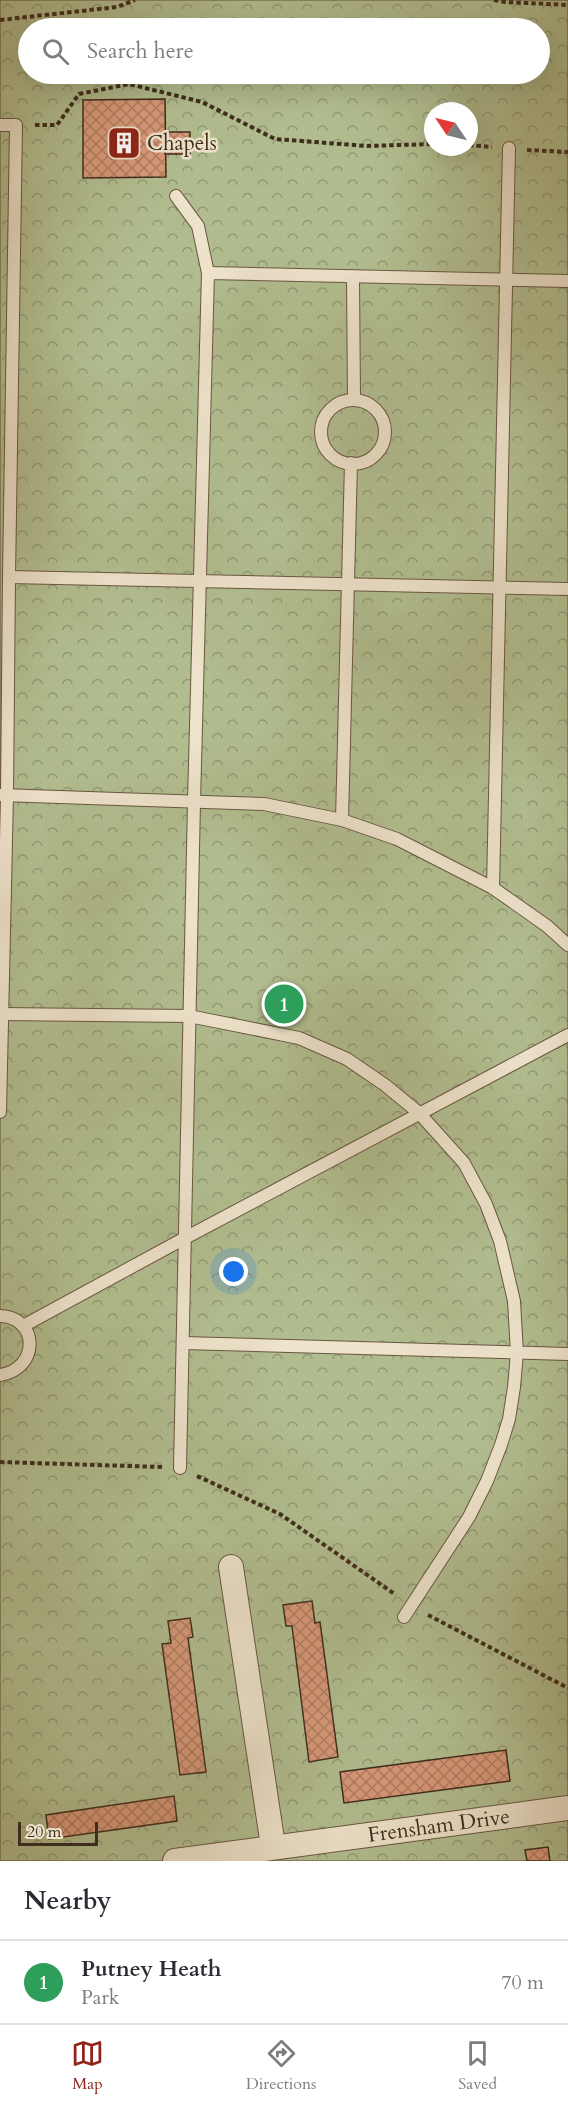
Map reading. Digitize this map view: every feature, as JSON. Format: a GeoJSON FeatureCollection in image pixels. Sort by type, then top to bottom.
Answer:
{"type":"FeatureCollection","features":[{"type":"Feature","properties":{"kind":"street"},"geometry":{"type":"LineString","coordinates":[[231,1567],[273,1846]]}},
{"type":"Feature","properties":{"kind":"street","name":"Frensham Drive"},"geometry":{"type":"LineString","coordinates":[[175,1861],[568,1808]]}},
{"type":"Feature","properties":{"kind":"lane"},"geometry":{"type":"LineString","coordinates":[[0,125],[16,125],[0,1112]]}},
{"type":"Feature","properties":{"kind":"lane"},"geometry":{"type":"LineString","coordinates":[[493,888],[509,148]]}},
{"type":"Feature","properties":{"kind":"lane"},"geometry":{"type":"LineString","coordinates":[[176,196],[198,226],[208,273],[180,1468]]}},
{"type":"Feature","properties":{"kind":"lane"},"geometry":{"type":"LineString","coordinates":[[208,273],[568,281]]}},
{"type":"Feature","properties":{"kind":"lane"},"geometry":{"type":"LineString","coordinates":[[353,277],[354,400]]}},
{"type":"Feature","properties":{"kind":"lane"},"geometry":{"type":"LineString","coordinates":[[354,400],[374,407],[381,416],[385,438],[381,448],[374,456],[351,464],[336,459],[328,452],[321,433],[322,423],[333,406],[343,401],[354,400]]}},
{"type":"Feature","properties":{"kind":"lane"},"geometry":{"type":"LineString","coordinates":[[342,820],[351,464]]}},
{"type":"Feature","properties":{"kind":"lane"},"geometry":{"type":"LineString","coordinates":[[9,577],[199,583],[568,589]]}},
{"type":"Feature","properties":{"kind":"lane"},"geometry":{"type":"LineString","coordinates":[[4,795],[264,804],[342,820],[397,839],[493,888],[547,926],[568,945]]}},
{"type":"Feature","properties":{"kind":"lane"},"geometry":{"type":"LineString","coordinates":[[1,1014],[189,1016],[300,1038],[347,1059],[385,1085],[419,1113],[464,1163],[486,1204],[500,1241],[514,1301],[517,1353],[510,1408],[501,1446],[469,1517],[413,1607],[404,1617]]}},
{"type":"Feature","properties":{"kind":"lane"},"geometry":{"type":"LineString","coordinates":[[23,1326],[568,1035]]}},
{"type":"Feature","properties":{"kind":"lane"},"geometry":{"type":"LineString","coordinates":[[0,1316],[15,1319],[23,1326],[28,1335],[29,1354],[18,1369],[0,1375]]}},
{"type":"Feature","properties":{"kind":"lane"},"geometry":{"type":"LineString","coordinates":[[183,1343],[568,1354]]}},
{"type":"Feature","properties":{"kind":"path"},"geometry":{"type":"LineString","coordinates":[[0,20],[117,7],[135,0]]}},
{"type":"Feature","properties":{"kind":"path"},"geometry":{"type":"LineString","coordinates":[[494,0],[568,5]]}},
{"type":"Feature","properties":{"kind":"path"},"geometry":{"type":"LineString","coordinates":[[16,125],[57,125],[79,94],[129,84],[202,102],[275,139],[367,146],[424,144]]}},
{"type":"Feature","properties":{"kind":"path"},"geometry":{"type":"LineString","coordinates":[[0,1462],[180,1468],[280,1514],[413,1607],[568,1688]]}},
{"type":"Feature","properties":{"kind":"green space"},"geometry":{"type":"Polygon","coordinates":[[[0,0],[568,0],[568,1861],[0,1861],[0,0]]]}},
{"type":"Feature","properties":{"kind":"building","name":"Chapels"},"geometry":{"type":"Polygon","coordinates":[[[165,99],[166,177],[83,178],[83,100],[165,99]]]}},
{"type":"Feature","properties":{"kind":"building"},"geometry":{"type":"Polygon","coordinates":[[[165,132],[190,132],[190,154],[165,154],[165,132]]]}},
{"type":"Feature","properties":{"kind":"building"},"geometry":{"type":"Polygon","coordinates":[[[312,1601],[315,1623],[320,1622],[338,1757],[309,1762],[292,1626],[286,1626],[283,1605],[312,1601]]]}},
{"type":"Feature","properties":{"kind":"building"},"geometry":{"type":"Polygon","coordinates":[[[190,1618],[193,1637],[188,1638],[206,1772],[180,1775],[162,1644],[171,1643],[168,1621],[190,1618]]]}},
{"type":"Feature","properties":{"kind":"building"},"geometry":{"type":"Polygon","coordinates":[[[506,1750],[510,1781],[344,1803],[340,1772],[506,1750]]]}},
{"type":"Feature","properties":{"kind":"building"},"geometry":{"type":"Polygon","coordinates":[[[174,1796],[177,1821],[49,1839],[46,1815],[174,1796]]]}},
{"type":"Feature","properties":{"kind":"building"},"geometry":{"type":"Polygon","coordinates":[[[548,1847],[550,1861],[527,1861],[525,1850],[548,1847]]]}},
{"type":"Feature","properties":{"kind":"place","name":"Chapels"},"geometry":{"type":"Point","coordinates":[124,143]}},
{"type":"Feature","properties":{"kind":"place","name":"Putney Heath"},"geometry":{"type":"Point","coordinates":[284,1004]}}]}
